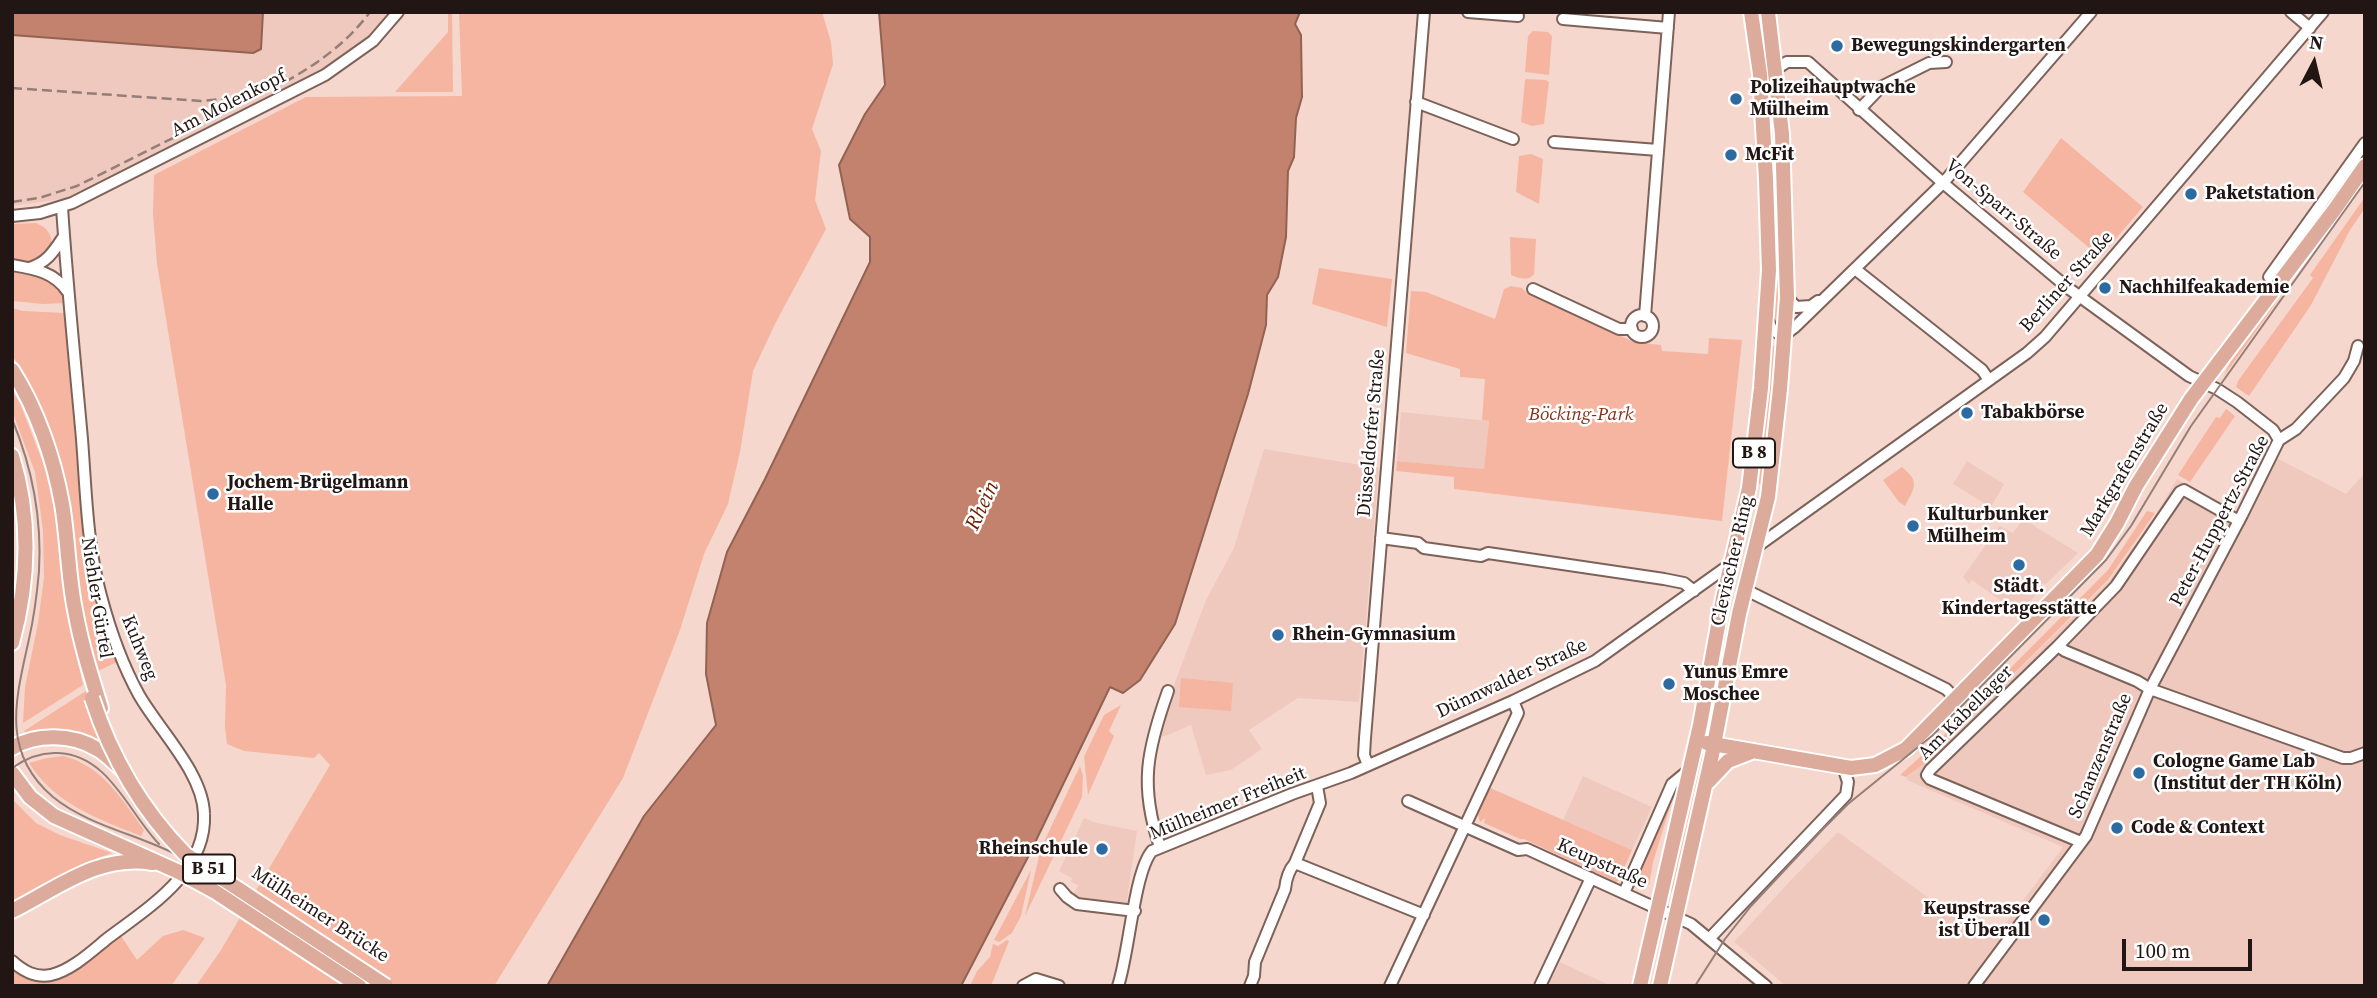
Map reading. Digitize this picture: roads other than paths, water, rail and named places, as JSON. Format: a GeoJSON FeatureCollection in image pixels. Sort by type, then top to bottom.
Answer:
{"type":"FeatureCollection","features":[{"type":"Feature","properties":{"kind":"main road","name":"Clevischer Ring"},"geometry":{"type":"LineString","coordinates":[[1640,986],[1696,741],[1749,488],[1761,388],[1769,270],[1766,158],[1760,74],[1751,12]]}},
{"type":"Feature","properties":{"kind":"main road","name":"Clevischer Ring"},"geometry":{"type":"LineString","coordinates":[[1660,986],[1714,744],[1744,589],[1768,497],[1787,297],[1782,134],[1768,12]]}},
{"type":"Feature","properties":{"kind":"main road","name":"Markgrafenstraße"},"geometry":{"type":"LineString","coordinates":[[1696,741],[1843,767],[1875,765],[1906,749],[1951,694],[2097,555],[2159,447],[2191,399],[2365,166]]}},
{"type":"Feature","properties":{"kind":"main road","name":"Niehler Gürtel"},"geometry":{"type":"LineString","coordinates":[[12,370],[23,388],[42,433],[59,490],[74,608],[87,676],[111,737],[161,824]]}},
{"type":"Feature","properties":{"kind":"main road","name":"Niehler Gürtel"},"geometry":{"type":"LineString","coordinates":[[12,378],[32,419],[50,469],[61,525],[70,610],[92,698]]}},
{"type":"Feature","properties":{"kind":"main road"},"geometry":{"type":"LineString","coordinates":[[12,456],[22,496],[26,542],[23,596],[12,643]]}},
{"type":"Feature","properties":{"kind":"main road"},"geometry":{"type":"LineString","coordinates":[[1749,488],[1760,494],[1760,525]]}},
{"type":"Feature","properties":{"kind":"main road"},"geometry":{"type":"LineString","coordinates":[[1732,563],[1755,548]]}},
{"type":"Feature","properties":{"kind":"main road","name":"Mülheimer Brücke"},"geometry":{"type":"LineString","coordinates":[[92,698],[102,728],[141,803],[185,854],[386,986]]}},
{"type":"Feature","properties":{"kind":"main road","name":"B 51"},"geometry":{"type":"LineString","coordinates":[[12,748],[34,739],[53,737],[81,742],[98,749],[124,771]]}},
{"type":"Feature","properties":{"kind":"main road"},"geometry":{"type":"LineString","coordinates":[[1705,786],[1728,761],[1754,751]]}},
{"type":"Feature","properties":{"kind":"main road"},"geometry":{"type":"LineString","coordinates":[[13,775],[30,797],[54,816],[147,859]]}},
{"type":"Feature","properties":{"kind":"main road","name":"Mülheimer Brücke"},"geometry":{"type":"LineString","coordinates":[[161,824],[187,851],[393,986]]}},
{"type":"Feature","properties":{"kind":"main road","name":"Mülheimer Brücke"},"geometry":{"type":"LineString","coordinates":[[147,859],[180,872],[214,891],[359,986]]}},
{"type":"Feature","properties":{"kind":"main road","name":"B 51"},"geometry":{"type":"LineString","coordinates":[[15,912],[90,869],[147,859]]}},
{"type":"Feature","properties":{"kind":"street","name":"Am Molenkopf"},"geometry":{"type":"LineString","coordinates":[[12,216],[40,213],[96,191],[325,75],[373,41],[398,12]]}},
{"type":"Feature","properties":{"kind":"street","name":"Düsseldorfer Straße"},"geometry":{"type":"LineString","coordinates":[[1368,765],[1364,755],[1424,12]]}},
{"type":"Feature","properties":{"kind":"street"},"geometry":{"type":"LineString","coordinates":[[1468,12],[1518,16]]}},
{"type":"Feature","properties":{"kind":"street"},"geometry":{"type":"LineString","coordinates":[[1644,316],[1669,12]]}},
{"type":"Feature","properties":{"kind":"street"},"geometry":{"type":"LineString","coordinates":[[1766,316],[1772,330],[1784,335],[1832,291],[1943,183],[2091,12]]}},
{"type":"Feature","properties":{"kind":"street"},"geometry":{"type":"LineString","coordinates":[[2291,12],[2310,28]]}},
{"type":"Feature","properties":{"kind":"street","name":"Berliner Straße"},"geometry":{"type":"LineString","coordinates":[[1755,548],[2045,337],[2323,12]]}},
{"type":"Feature","properties":{"kind":"street"},"geometry":{"type":"LineString","coordinates":[[1563,19],[1668,27]]}},
{"type":"Feature","properties":{"kind":"street","name":"Von-Sparr-Straße"},"geometry":{"type":"LineString","coordinates":[[1776,69],[1787,62],[1808,62],[1943,183],[2080,295],[2189,376],[2221,391],[2268,426],[2279,440]]}},
{"type":"Feature","properties":{"kind":"street"},"geometry":{"type":"LineString","coordinates":[[1859,110],[1881,87],[1929,63],[1946,62]]}},
{"type":"Feature","properties":{"kind":"street"},"geometry":{"type":"LineString","coordinates":[[1416,102],[1513,139]]}},
{"type":"Feature","properties":{"kind":"street"},"geometry":{"type":"LineString","coordinates":[[1554,142],[1658,150]]}},
{"type":"Feature","properties":{"kind":"street"},"geometry":{"type":"LineString","coordinates":[[2269,277],[2365,143]]}},
{"type":"Feature","properties":{"kind":"street","name":"Kuhweg"},"geometry":{"type":"LineString","coordinates":[[13,961],[32,974],[51,975],[75,964],[150,909],[173,888],[200,845],[205,813],[200,793],[184,761],[147,708],[124,666],[101,594],[88,521],[62,206]]}},
{"type":"Feature","properties":{"kind":"street"},"geometry":{"type":"LineString","coordinates":[[29,268],[40,265],[51,256],[64,236]]}},
{"type":"Feature","properties":{"kind":"street"},"geometry":{"type":"LineString","coordinates":[[12,265],[50,274],[59,279],[68,292]]}},
{"type":"Feature","properties":{"kind":"street"},"geometry":{"type":"LineString","coordinates":[[1855,269],[1982,370],[1989,380]]}},
{"type":"Feature","properties":{"kind":"street"},"geometry":{"type":"LineString","coordinates":[[1533,289],[1619,329],[1632,329]]}},
{"type":"Feature","properties":{"kind":"street"},"geometry":{"type":"LineString","coordinates":[[1787,297],[1796,307],[1811,306],[1832,291]]}},
{"type":"Feature","properties":{"kind":"street"},"geometry":{"type":"LineString","coordinates":[[1644,316],[1653,326],[1648,335],[1639,337],[1632,329],[1633,321],[1636,317],[1644,316]]}},
{"type":"Feature","properties":{"kind":"street","name":"Peter-Huppertz-Straße"},"geometry":{"type":"LineString","coordinates":[[2150,689],[2279,440],[2296,429],[2344,378],[2354,361],[2358,346]]}},
{"type":"Feature","properties":{"kind":"street","name":"Am Kabellager"},"geometry":{"type":"LineString","coordinates":[[2081,842],[1930,779],[1927,775],[2116,586],[2180,492],[2185,490],[2239,521]]}},
{"type":"Feature","properties":{"kind":"street"},"geometry":{"type":"LineString","coordinates":[[1381,538],[1418,544],[1424,548],[1481,556],[1488,553],[1664,579],[1684,583],[1694,591]]}},
{"type":"Feature","properties":{"kind":"street","name":"Dünnwalder Straße"},"geometry":{"type":"LineString","coordinates":[[1368,765],[1513,701],[1595,661],[1732,563]]}},
{"type":"Feature","properties":{"kind":"street"},"geometry":{"type":"LineString","coordinates":[[1744,589],[1951,694]]}},
{"type":"Feature","properties":{"kind":"street"},"geometry":{"type":"LineString","coordinates":[[2058,646],[2150,689]]}},
{"type":"Feature","properties":{"kind":"street","name":"Schanzenstraße"},"geometry":{"type":"LineString","coordinates":[[1973,986],[2081,842],[2096,816],[2150,689],[2343,758],[2365,753]]}},
{"type":"Feature","properties":{"kind":"street"},"geometry":{"type":"LineString","coordinates":[[1160,847],[1150,810],[1147,761],[1152,737],[1168,691]]}},
{"type":"Feature","properties":{"kind":"street"},"geometry":{"type":"LineString","coordinates":[[1391,986],[1518,713],[1513,701]]}},
{"type":"Feature","properties":{"kind":"street","name":"Mülheimer Freiheit"},"geometry":{"type":"LineString","coordinates":[[1118,986],[1146,858],[1160,847],[1368,765]]}},
{"type":"Feature","properties":{"kind":"street"},"geometry":{"type":"LineString","coordinates":[[1709,939],[1846,795],[1848,782],[1843,767]]}},
{"type":"Feature","properties":{"kind":"street","name":"Clevischer Ring"},"geometry":{"type":"LineString","coordinates":[[1624,893],[1672,784],[1689,770]]}},
{"type":"Feature","properties":{"kind":"street"},"geometry":{"type":"LineString","coordinates":[[1250,986],[1255,962],[1285,889],[1286,880],[1320,803],[1317,786]]}},
{"type":"Feature","properties":{"kind":"street","name":"Keupstraße"},"geometry":{"type":"LineString","coordinates":[[1408,801],[1518,850],[1527,849],[1676,916],[1691,924],[1766,986]]}},
{"type":"Feature","properties":{"kind":"street"},"geometry":{"type":"LineString","coordinates":[[1295,863],[1424,915]]}},
{"type":"Feature","properties":{"kind":"street"},"geometry":{"type":"LineString","coordinates":[[1540,986],[1591,878]]}},
{"type":"Feature","properties":{"kind":"street"},"geometry":{"type":"LineString","coordinates":[[1060,889],[1077,904],[1135,911]]}},
{"type":"Feature","properties":{"kind":"street"},"geometry":{"type":"LineString","coordinates":[[1023,986],[1037,979],[1059,986]]}},
{"type":"Feature","properties":{"kind":"water"},"geometry":{"type":"Polygon","coordinates":[[[12,12],[263,12],[261,49],[253,53],[12,35],[12,12]]]}},
{"type":"Feature","properties":{"kind":"water","name":"Rhein"},"geometry":{"type":"Polygon","coordinates":[[[879,12],[1300,12],[1295,24],[1301,35],[1302,97],[1296,118],[1294,157],[1288,171],[1286,237],[1278,277],[1267,295],[1266,325],[1248,394],[1175,624],[1140,680],[1123,693],[1110,687],[1028,857],[961,986],[547,986],[644,816],[716,725],[706,674],[707,623],[727,552],[870,262],[870,237],[850,219],[839,165],[865,114],[885,85],[879,12]]]}},
{"type":"Feature","properties":{"kind":"tram line"},"geometry":{"type":"LineString","coordinates":[[1695,986],[1725,939],[1751,906],[1823,829],[1848,804],[1933,735],[2106,560],[2131,526],[2191,426],[2365,182]]}},
{"type":"Feature","properties":{"kind":"tram line"},"geometry":{"type":"LineString","coordinates":[[12,419],[30,474],[39,532],[37,588],[20,682],[16,723],[25,762],[36,780],[53,797],[83,816],[183,858],[378,986]]}},
{"type":"Feature","properties":{"kind":"tram line"},"geometry":{"type":"LineString","coordinates":[[12,768],[34,756],[52,753],[76,756],[104,774],[159,844]]}},
{"type":"Feature","properties":{"kind":"railway"},"geometry":{"type":"LineString","coordinates":[[12,202],[39,198],[77,186],[283,83],[330,52],[351,34],[370,12]]}},
{"type":"Feature","properties":{"kind":"railway"},"geometry":{"type":"LineString","coordinates":[[12,88],[201,101],[244,97]]}},
{"type":"Feature","properties":{"kind":"place","name":"Bewegungskindergarten"},"geometry":{"type":"Point","coordinates":[1837,46]}},
{"type":"Feature","properties":{"kind":"place","name":"Polizeihauptwache Mülheim"},"geometry":{"type":"Point","coordinates":[1736,99]}},
{"type":"Feature","properties":{"kind":"place","name":"McFit"},"geometry":{"type":"Point","coordinates":[1731,155]}},
{"type":"Feature","properties":{"kind":"place","name":"Paketstation"},"geometry":{"type":"Point","coordinates":[2191,194]}},
{"type":"Feature","properties":{"kind":"place","name":"Nachhilfeakademie"},"geometry":{"type":"Point","coordinates":[2105,288]}},
{"type":"Feature","properties":{"kind":"place","name":"Tabakbörse"},"geometry":{"type":"Point","coordinates":[1967,413]}},
{"type":"Feature","properties":{"kind":"place","name":"Jochem-Brügelmann Halle"},"geometry":{"type":"Point","coordinates":[213,494]}},
{"type":"Feature","properties":{"kind":"place","name":"Kulturbunker Mülheim"},"geometry":{"type":"Point","coordinates":[1913,526]}},
{"type":"Feature","properties":{"kind":"place","name":"Städt. Kindertagesstätte"},"geometry":{"type":"Point","coordinates":[2019,565]}},
{"type":"Feature","properties":{"kind":"place","name":"Rhein-Gymnasium"},"geometry":{"type":"Point","coordinates":[1278,635]}},
{"type":"Feature","properties":{"kind":"place","name":"Yunus Emre Moschee"},"geometry":{"type":"Point","coordinates":[1669,684]}},
{"type":"Feature","properties":{"kind":"place","name":"Cologne Game Lab (Institut der TH Köln)"},"geometry":{"type":"Point","coordinates":[2139,773]}},
{"type":"Feature","properties":{"kind":"place","name":"Code & Context"},"geometry":{"type":"Point","coordinates":[2117,828]}},
{"type":"Feature","properties":{"kind":"place","name":"Rheinschule"},"geometry":{"type":"Point","coordinates":[1102,849]}},
{"type":"Feature","properties":{"kind":"place","name":"Keupstrasse ist Überall"},"geometry":{"type":"Point","coordinates":[2044,920]}},
{"type":"Feature","properties":{"kind":"park label","name":"Böcking-Park"},"geometry":{"type":"Point","coordinates":[1581,415]}}]}
